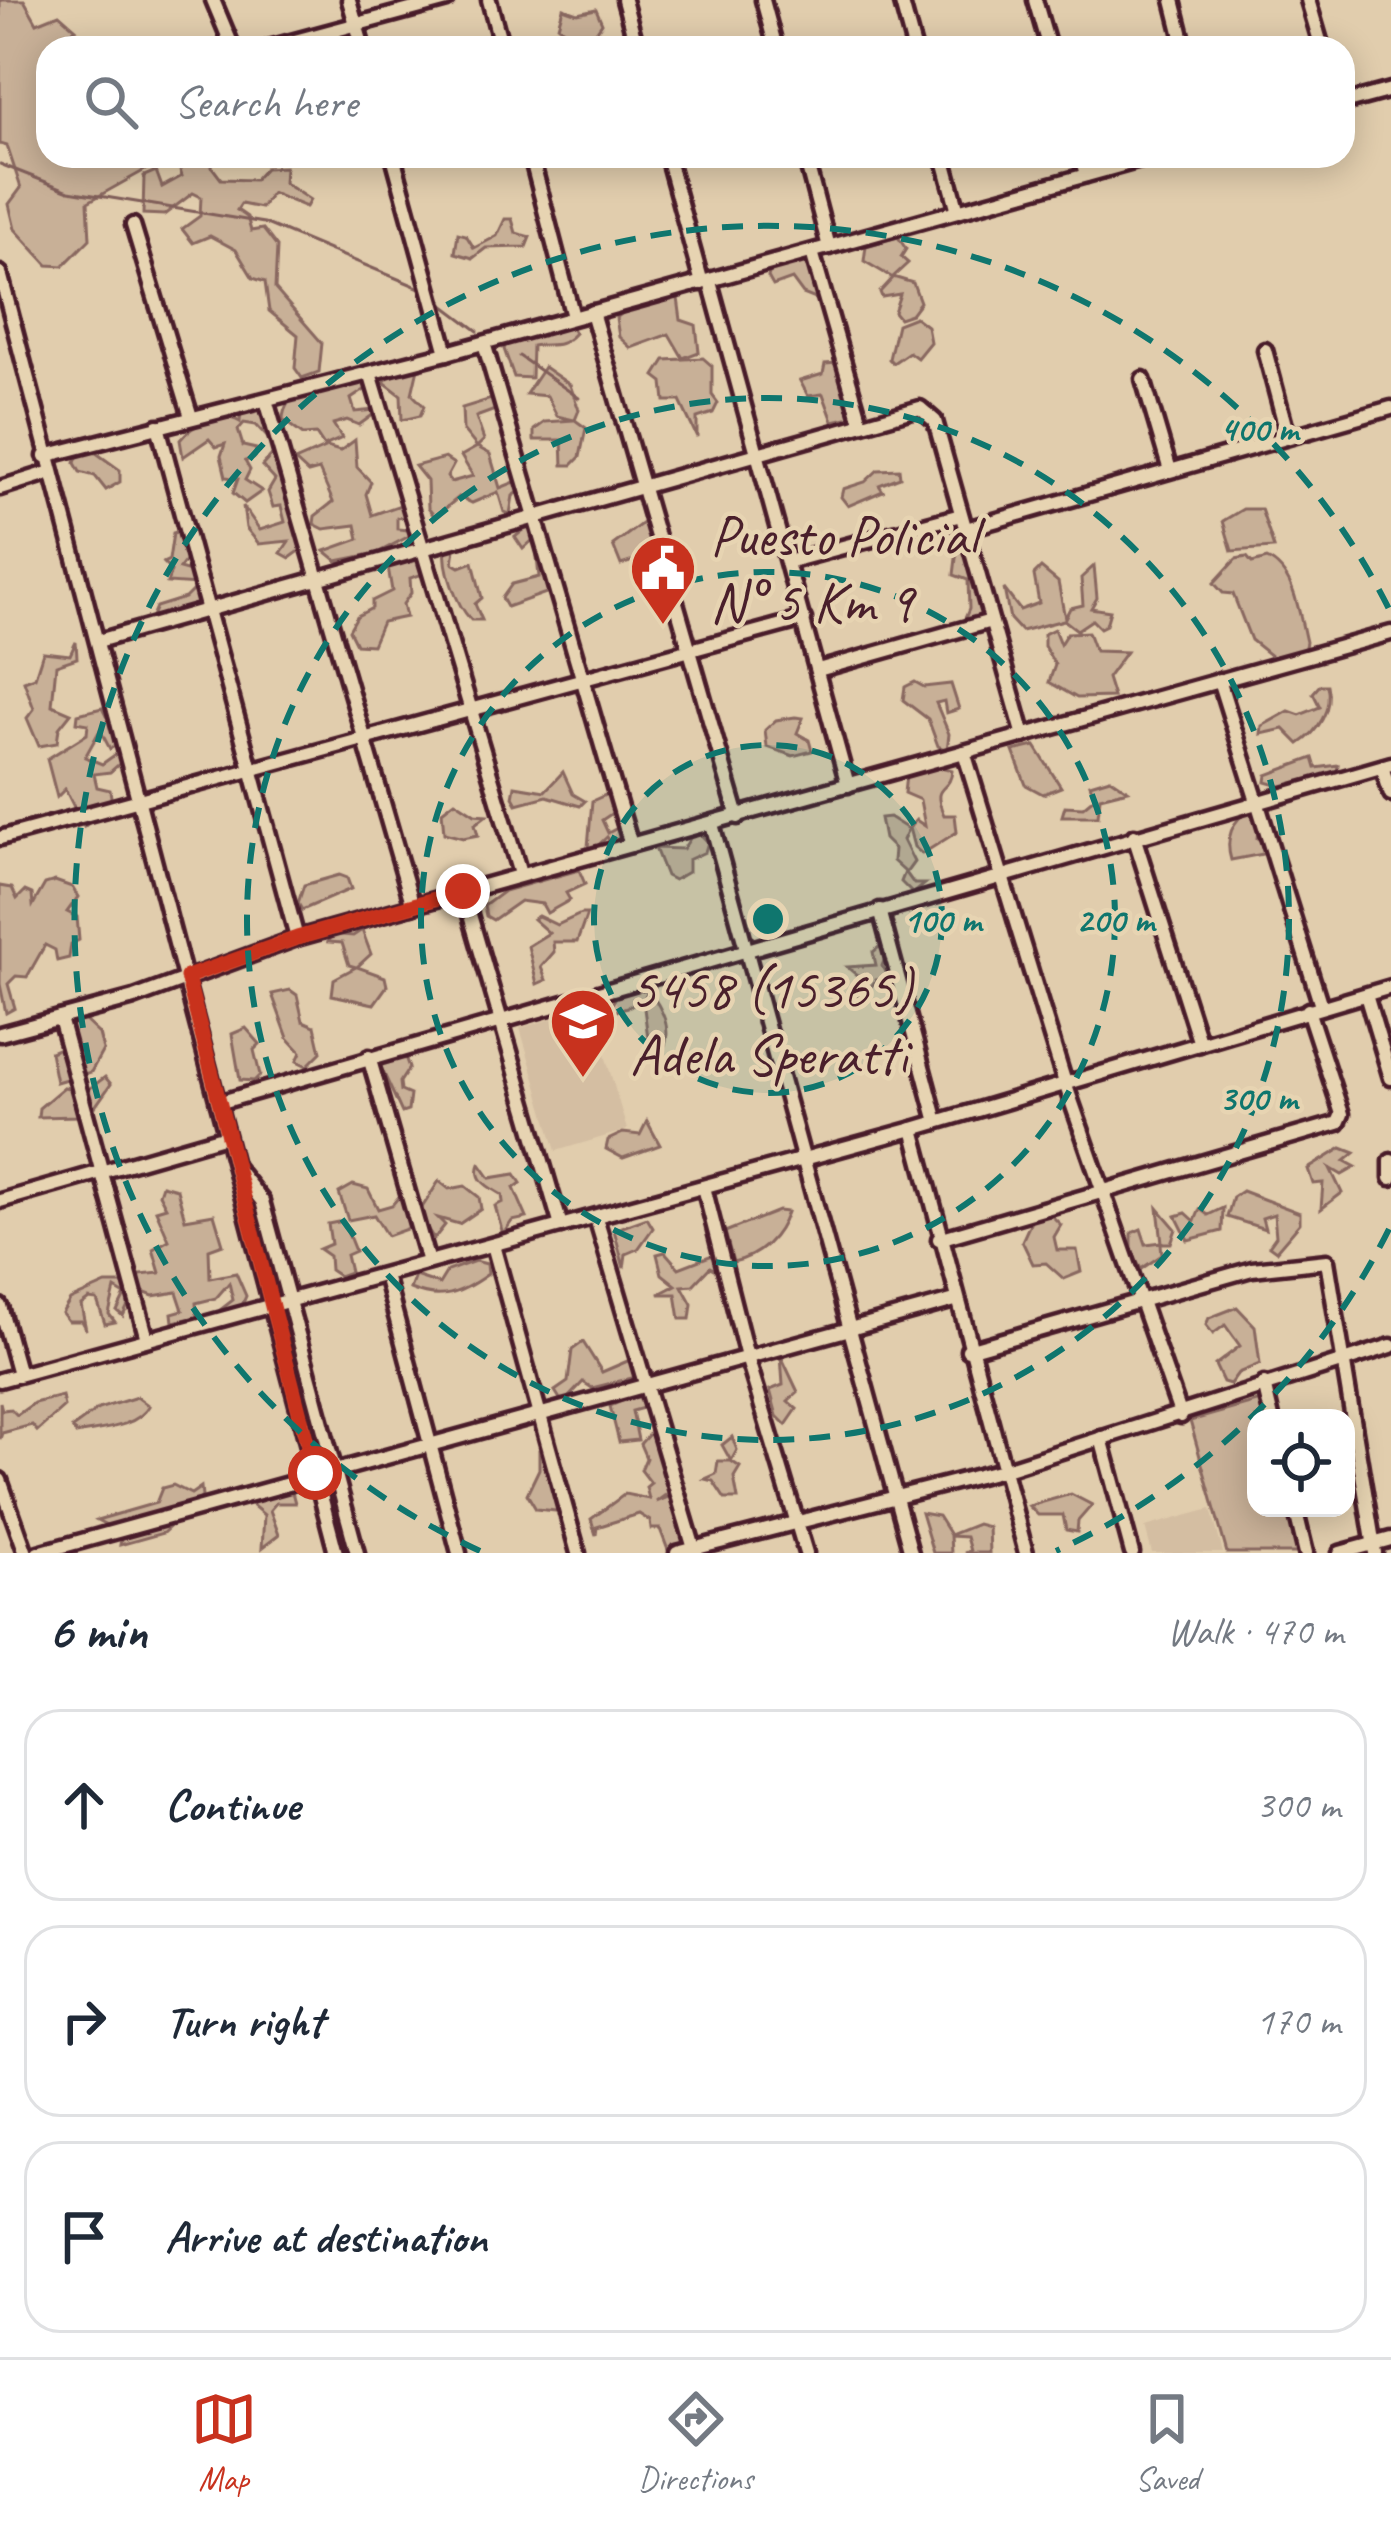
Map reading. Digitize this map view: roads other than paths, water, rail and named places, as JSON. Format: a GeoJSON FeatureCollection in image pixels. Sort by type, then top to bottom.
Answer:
{"type":"FeatureCollection","features":[{"type":"Feature","properties":{"kind":"street"},"geometry":{"type":"LineString","coordinates":[[213,0],[228,36]]}},
{"type":"Feature","properties":{"kind":"street"},"geometry":{"type":"LineString","coordinates":[[350,0],[360,36]]}},
{"type":"Feature","properties":{"kind":"street"},"geometry":{"type":"LineString","coordinates":[[312,36],[447,0]]}},
{"type":"Feature","properties":{"kind":"street"},"geometry":{"type":"LineString","coordinates":[[489,0],[499,36]]}},
{"type":"Feature","properties":{"kind":"street"},"geometry":{"type":"LineString","coordinates":[[623,0],[634,36]]}},
{"type":"Feature","properties":{"kind":"street"},"geometry":{"type":"LineString","coordinates":[[763,0],[773,36]]}},
{"type":"Feature","properties":{"kind":"street"},"geometry":{"type":"LineString","coordinates":[[902,0],[911,36]]}},
{"type":"Feature","properties":{"kind":"street"},"geometry":{"type":"LineString","coordinates":[[1035,0],[1046,36]]}},
{"type":"Feature","properties":{"kind":"street"},"geometry":{"type":"LineString","coordinates":[[1173,0],[1182,36]]}},
{"type":"Feature","properties":{"kind":"street"},"geometry":{"type":"LineString","coordinates":[[1308,0],[1318,36]]}},
{"type":"Feature","properties":{"kind":"street"},"geometry":{"type":"LineString","coordinates":[[1355,100],[1391,90]]}},
{"type":"Feature","properties":{"kind":"street"},"geometry":{"type":"LineString","coordinates":[[395,168],[447,353]]}},
{"type":"Feature","properties":{"kind":"street"},"geometry":{"type":"LineString","coordinates":[[534,168],[573,317]]}},
{"type":"Feature","properties":{"kind":"street"},"geometry":{"type":"LineString","coordinates":[[671,168],[758,449],[848,785]]}},
{"type":"Feature","properties":{"kind":"street"},"geometry":{"type":"LineString","coordinates":[[808,168],[829,248]]}},
{"type":"Feature","properties":{"kind":"street"},"geometry":{"type":"LineString","coordinates":[[946,168],[958,211]]}},
{"type":"Feature","properties":{"kind":"street"},"geometry":{"type":"LineString","coordinates":[[1084,168],[1086,175]]}},
{"type":"Feature","properties":{"kind":"street"},"geometry":{"type":"LineString","coordinates":[[45,456],[370,374],[1111,168]]}},
{"type":"Feature","properties":{"kind":"street"},"geometry":{"type":"LineString","coordinates":[[133,225],[191,417]]}},
{"type":"Feature","properties":{"kind":"street"},"geometry":{"type":"LineString","coordinates":[[812,252],[861,422]]}},
{"type":"Feature","properties":{"kind":"street"},"geometry":{"type":"LineString","coordinates":[[0,273],[6,316],[98,641],[336,1553]]}},
{"type":"Feature","properties":{"kind":"street"},"geometry":{"type":"LineString","coordinates":[[592,312],[738,817]]}},
{"type":"Feature","properties":{"kind":"street"},"geometry":{"type":"LineString","coordinates":[[484,343],[631,845]]}},
{"type":"Feature","properties":{"kind":"street"},"geometry":{"type":"LineString","coordinates":[[1265,350],[1288,436]]}},
{"type":"Feature","properties":{"kind":"street"},"geometry":{"type":"LineString","coordinates":[[370,374],[520,874]]}},
{"type":"Feature","properties":{"kind":"street"},"geometry":{"type":"LineString","coordinates":[[1143,379],[1169,467]]}},
{"type":"Feature","properties":{"kind":"street"},"geometry":{"type":"LineString","coordinates":[[266,400],[413,907]]}},
{"type":"Feature","properties":{"kind":"street"},"geometry":{"type":"LineString","coordinates":[[790,561],[964,522],[1391,407]]}},
{"type":"Feature","properties":{"kind":"street"},"geometry":{"type":"LineString","coordinates":[[98,641],[644,487],[758,449],[920,408],[930,412],[1024,736]]}},
{"type":"Feature","properties":{"kind":"street"},"geometry":{"type":"LineString","coordinates":[[158,426],[297,938]]}},
{"type":"Feature","properties":{"kind":"street"},"geometry":{"type":"LineString","coordinates":[[0,488],[48,473]]}},
{"type":"Feature","properties":{"kind":"street"},"geometry":{"type":"LineString","coordinates":[[0,838],[804,619]]}},
{"type":"Feature","properties":{"kind":"street"},"geometry":{"type":"LineString","coordinates":[[818,670],[992,621]]}},
{"type":"Feature","properties":{"kind":"street"},"geometry":{"type":"LineString","coordinates":[[0,1034],[297,938],[1391,633]]}},
{"type":"Feature","properties":{"kind":"street"},"geometry":{"type":"LineString","coordinates":[[939,1239],[1338,1123],[1342,1114],[1314,1008],[1258,801],[1219,680]]}},
{"type":"Feature","properties":{"kind":"street"},"geometry":{"type":"LineString","coordinates":[[964,752],[1065,1083],[1181,1416]]}},
{"type":"Feature","properties":{"kind":"street"},"geometry":{"type":"LineString","coordinates":[[218,1102],[1387,766],[1391,794]]}},
{"type":"Feature","properties":{"kind":"street"},"geometry":{"type":"LineString","coordinates":[[712,824],[846,1330],[911,1553]]}},
{"type":"Feature","properties":{"kind":"street"},"geometry":{"type":"LineString","coordinates":[[1134,836],[1200,1044]]}},
{"type":"Feature","properties":{"kind":"street"},"geometry":{"type":"LineString","coordinates":[[463,891],[561,1226]]}},
{"type":"Feature","properties":{"kind":"street"},"geometry":{"type":"LineString","coordinates":[[880,910],[937,1122]]}},
{"type":"Feature","properties":{"kind":"street"},"geometry":{"type":"LineString","coordinates":[[0,1380],[913,1129],[1391,987]]}},
{"type":"Feature","properties":{"kind":"street"},"geometry":{"type":"LineString","coordinates":[[1366,995],[1391,1078]]}},
{"type":"Feature","properties":{"kind":"street"},"geometry":{"type":"LineString","coordinates":[[60,1018],[147,1339]]}},
{"type":"Feature","properties":{"kind":"street"},"geometry":{"type":"LineString","coordinates":[[370,1057],[428,1262]]}},
{"type":"Feature","properties":{"kind":"street"},"geometry":{"type":"LineString","coordinates":[[913,1129],[968,1350],[1026,1553]]}},
{"type":"Feature","properties":{"kind":"street"},"geometry":{"type":"LineString","coordinates":[[0,1201],[226,1136]]}},
{"type":"Feature","properties":{"kind":"street"},"geometry":{"type":"LineString","coordinates":[[1391,1161],[1391,1178]]}},
{"type":"Feature","properties":{"kind":"street"},"geometry":{"type":"LineString","coordinates":[[233,1163],[262,1202],[357,1553]]}},
{"type":"Feature","properties":{"kind":"street"},"geometry":{"type":"LineString","coordinates":[[704,1187],[747,1357],[806,1553]]}},
{"type":"Feature","properties":{"kind":"street"},"geometry":{"type":"LineString","coordinates":[[596,1218],[695,1550]]}},
{"type":"Feature","properties":{"kind":"street"},"geometry":{"type":"LineString","coordinates":[[493,1245],[578,1553]]}},
{"type":"Feature","properties":{"kind":"street"},"geometry":{"type":"LineString","coordinates":[[968,1350],[1252,1269],[1320,1258],[1327,1261],[1347,1358],[1374,1549]]}},
{"type":"Feature","properties":{"kind":"street"},"geometry":{"type":"LineString","coordinates":[[385,1276],[459,1553]]}},
{"type":"Feature","properties":{"kind":"street"},"geometry":{"type":"LineString","coordinates":[[38,1553],[955,1300]]}},
{"type":"Feature","properties":{"kind":"street"},"geometry":{"type":"LineString","coordinates":[[0,1306],[20,1374]]}},
{"type":"Feature","properties":{"kind":"street"},"geometry":{"type":"LineString","coordinates":[[677,1553],[1002,1470],[1391,1346]]}},
{"type":"Feature","properties":{"kind":"street"},"geometry":{"type":"LineString","coordinates":[[1264,1384],[1270,1409]]}},
{"type":"Feature","properties":{"kind":"street"},"geometry":{"type":"LineString","coordinates":[[1101,1438],[1132,1553]]}},
{"type":"Feature","properties":{"kind":"street"},"geometry":{"type":"LineString","coordinates":[[0,1480],[26,1553]]}},
{"type":"Feature","properties":{"kind":"street"},"geometry":{"type":"LineString","coordinates":[[1297,1517],[1306,1553]]}},
{"type":"Feature","properties":{"kind":"street"},"geometry":{"type":"LineString","coordinates":[[1340,1553],[1374,1549],[1391,1539]]}},
{"type":"Feature","properties":{"kind":"waterway"},"geometry":{"type":"LineString","coordinates":[[0,164],[69,191],[264,223],[420,288]]}},
{"type":"Feature","properties":{"kind":"waterway"},"geometry":{"type":"LineString","coordinates":[[442,304],[478,331]]}},
{"type":"Feature","properties":{"kind":"waterway"},"geometry":{"type":"LineString","coordinates":[[519,356],[579,398]]}},
{"type":"Feature","properties":{"kind":"place","name":"Puesto Policial N° 5 Km 9"},"geometry":{"type":"Point","coordinates":[663,627]}},
{"type":"Feature","properties":{"kind":"place","name":"5458 (15365) Adela Speratti"},"geometry":{"type":"Point","coordinates":[583,1080]}}]}
